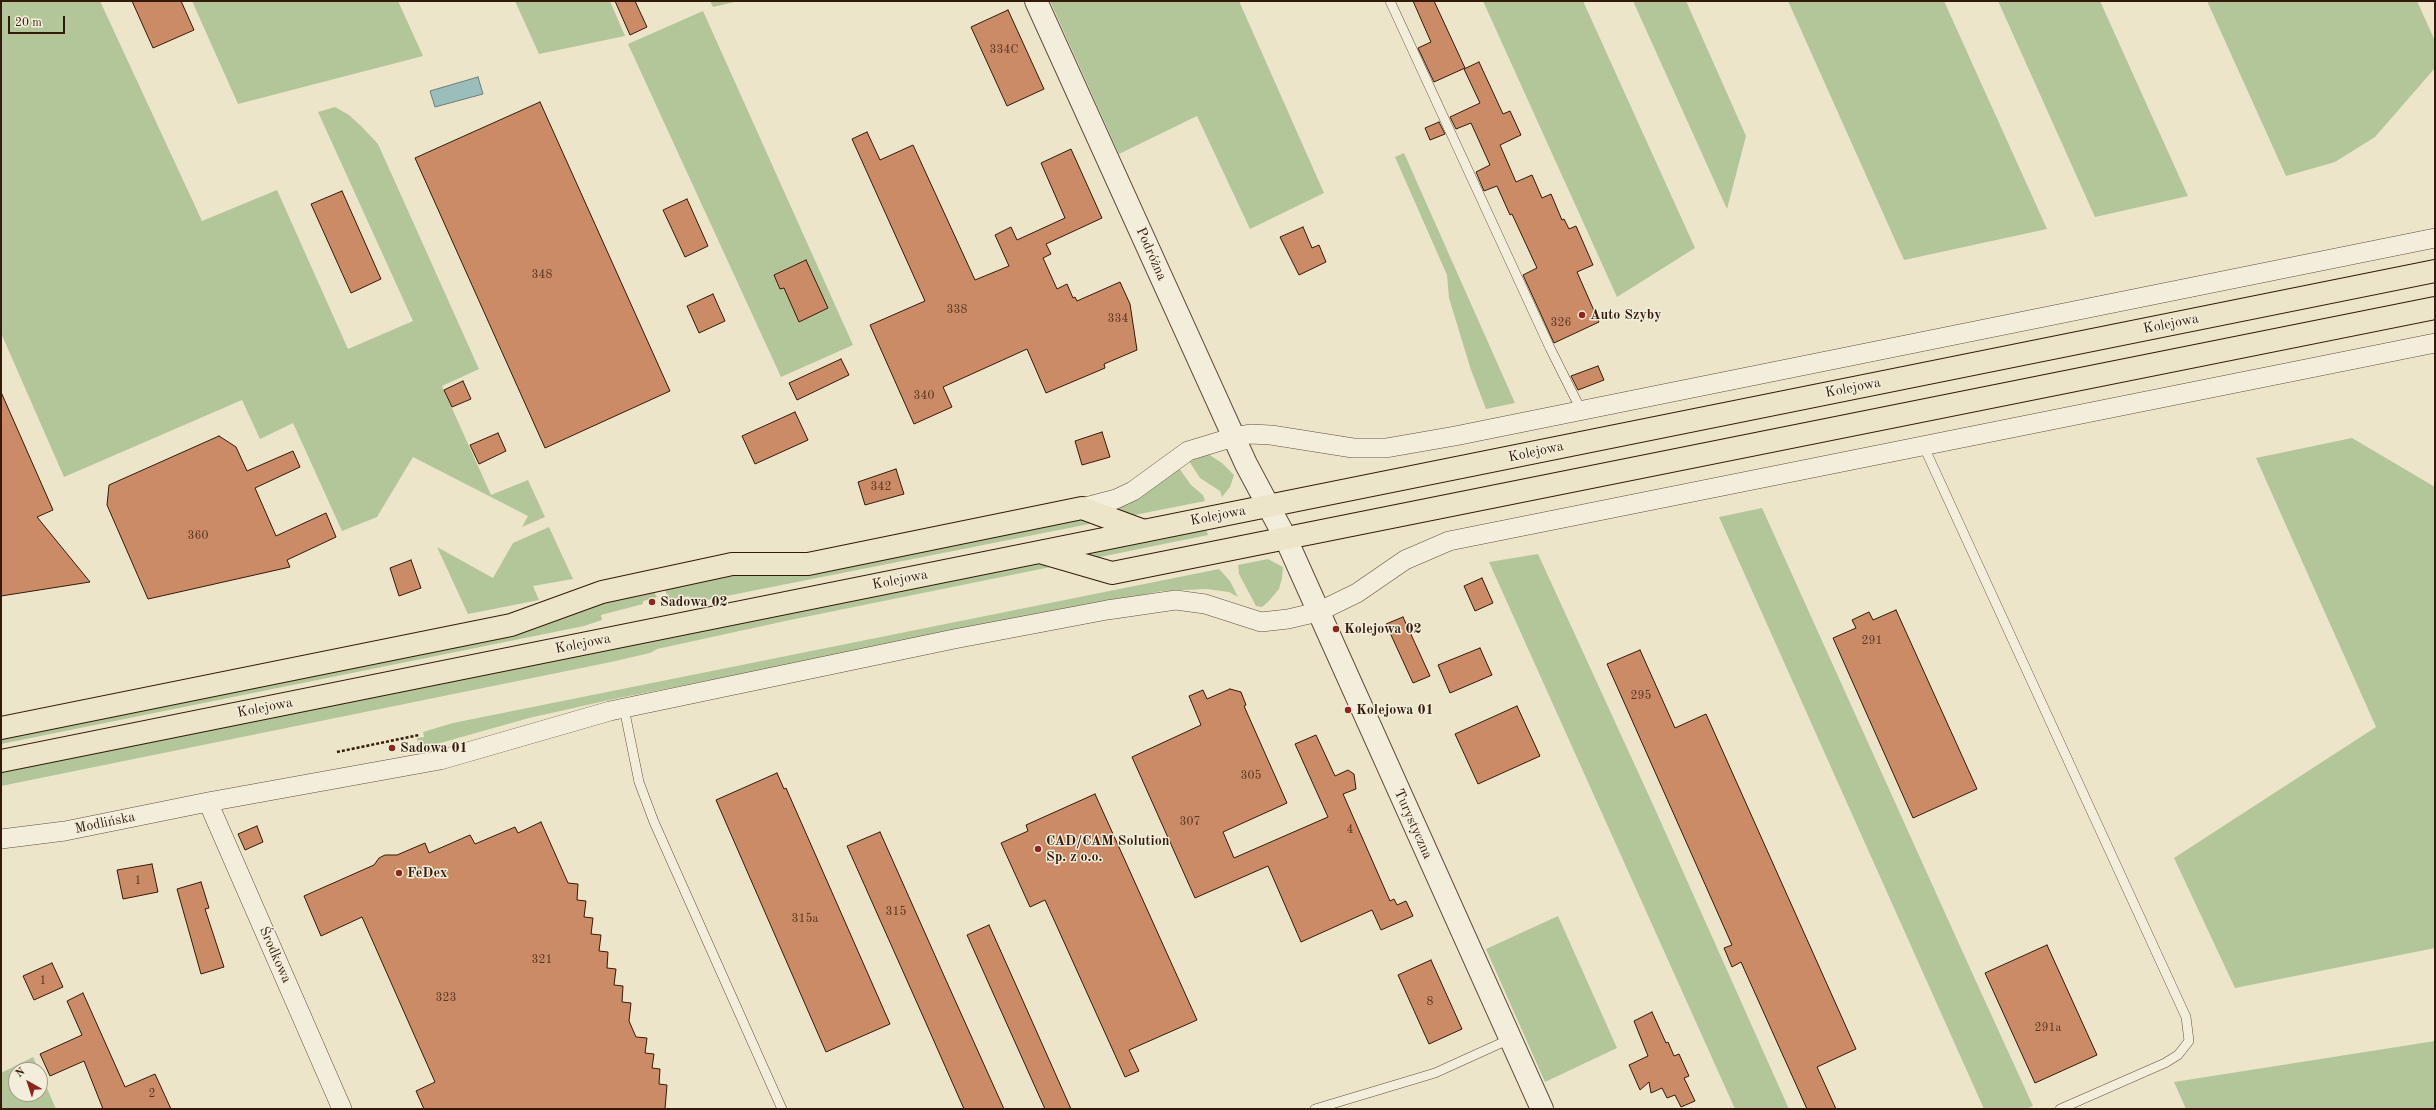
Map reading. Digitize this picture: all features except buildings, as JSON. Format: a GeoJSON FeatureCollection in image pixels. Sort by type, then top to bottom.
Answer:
{"type":"FeatureCollection","features":[{"type":"Feature","properties":{"kind":"highway","name":"Kolejowa"},"geometry":{"type":"LineString","coordinates":[[1,761],[2435,271]]}},
{"type":"Feature","properties":{"kind":"highway"},"geometry":{"type":"LineString","coordinates":[[1040,552],[1112,573],[2435,308]]}},
{"type":"Feature","properties":{"kind":"highway"},"geometry":{"type":"LineString","coordinates":[[1,728],[511,625],[602,592],[732,564],[808,564],[1082,508],[1144,531]]}},
{"type":"Feature","properties":{"kind":"street","name":"Podróżna"},"geometry":{"type":"LineString","coordinates":[[1036,1],[1234,437],[1286,539]]}},
{"type":"Feature","properties":{"kind":"street"},"geometry":{"type":"LineString","coordinates":[[1082,508],[1116,499],[1133,491],[1188,451],[1234,437],[1250,434],[1271,435],[1353,448],[1386,448],[2435,238]]}},
{"type":"Feature","properties":{"kind":"street","name":"Modlińska"},"geometry":{"type":"LineString","coordinates":[[1,839],[65,831],[208,802],[440,760],[624,708],[954,639],[1155,602],[1176,600],[1205,604],[1261,622],[1288,620],[1318,612],[1357,593],[1405,560],[1449,541],[1616,506],[1924,447],[2435,343]]}},
{"type":"Feature","properties":{"kind":"street","name":"Turystyczna"},"geometry":{"type":"LineString","coordinates":[[1286,539],[1542,1109]]}},
{"type":"Feature","properties":{"kind":"street","name":"Środkowa"},"geometry":{"type":"LineString","coordinates":[[208,802],[342,1109]]}},
{"type":"Feature","properties":{"kind":"lane"},"geometry":{"type":"LineString","coordinates":[[1390,1],[1550,348],[1581,410]]}},
{"type":"Feature","properties":{"kind":"lane"},"geometry":{"type":"LineString","coordinates":[[1924,447],[2186,1017],[2189,1041],[2178,1055],[2165,1063],[2060,1109]]}},
{"type":"Feature","properties":{"kind":"lane"},"geometry":{"type":"LineString","coordinates":[[624,708],[639,782],[654,822],[782,1109]]}},
{"type":"Feature","properties":{"kind":"lane"},"geometry":{"type":"LineString","coordinates":[[1315,1109],[1435,1073],[1510,1039]]}},
{"type":"Feature","properties":{"kind":"path"},"geometry":{"type":"LineString","coordinates":[[337,752],[419,735]]}},
{"type":"Feature","properties":{"kind":"green space"},"geometry":{"type":"Polygon","coordinates":[[[1,1],[100,1],[202,221],[277,190],[348,349],[413,321],[318,112],[335,107],[349,115],[362,127],[378,144],[479,369],[442,386],[491,495],[528,480],[545,517],[522,527],[528,516],[413,457],[377,517],[342,531],[293,423],[260,439],[242,400],[64,477],[1,333],[1,1]]]}},
{"type":"Feature","properties":{"kind":"green space"},"geometry":{"type":"Polygon","coordinates":[[[192,1],[398,1],[423,56],[238,104],[192,1]]]}},
{"type":"Feature","properties":{"kind":"green space"},"geometry":{"type":"Polygon","coordinates":[[[515,1],[610,1],[625,36],[539,54],[515,1]]]}},
{"type":"Feature","properties":{"kind":"green space"},"geometry":{"type":"Polygon","coordinates":[[[710,1],[739,1],[713,7],[710,1]]]}},
{"type":"Feature","properties":{"kind":"green space"},"geometry":{"type":"Polygon","coordinates":[[[1050,1],[1239,1],[1324,193],[1250,229],[1197,116],[1119,154],[1050,1]]]}},
{"type":"Feature","properties":{"kind":"green space"},"geometry":{"type":"Polygon","coordinates":[[[1483,1],[1583,1],[1695,248],[1617,297],[1483,1]]]}},
{"type":"Feature","properties":{"kind":"green space"},"geometry":{"type":"Polygon","coordinates":[[[1633,1],[1686,1],[1746,136],[1727,209],[1633,1]]]}},
{"type":"Feature","properties":{"kind":"green space"},"geometry":{"type":"Polygon","coordinates":[[[1788,1],[1944,1],[2047,229],[1904,260],[1788,1]]]}},
{"type":"Feature","properties":{"kind":"green space"},"geometry":{"type":"Polygon","coordinates":[[[1998,1],[2100,1],[2188,196],[2095,217],[1998,1]]]}},
{"type":"Feature","properties":{"kind":"green space"},"geometry":{"type":"Polygon","coordinates":[[[2207,1],[2417,1],[2435,41],[2435,68],[2375,137],[2335,162],[2286,176],[2207,1]]]}},
{"type":"Feature","properties":{"kind":"green space"},"geometry":{"type":"Polygon","coordinates":[[[703,11],[853,345],[781,377],[628,44],[703,11]]]}},
{"type":"Feature","properties":{"kind":"green space"},"geometry":{"type":"Polygon","coordinates":[[[1404,153],[1515,403],[1486,409],[1471,370],[1449,298],[1447,275],[1395,157],[1404,153]]]}},
{"type":"Feature","properties":{"kind":"green space"},"geometry":{"type":"Polygon","coordinates":[[[2352,438],[2435,487],[2435,948],[2235,988],[2174,858],[2376,727],[2256,458],[2352,438]]]}},
{"type":"Feature","properties":{"kind":"green space"},"geometry":{"type":"Polygon","coordinates":[[[1208,454],[1222,463],[1234,475],[1230,487],[1222,497],[1220,491],[1200,478],[1189,461],[1208,454]]]}},
{"type":"Feature","properties":{"kind":"green space"},"geometry":{"type":"Polygon","coordinates":[[[1179,468],[1191,485],[1203,495],[1205,501],[691,603],[689,596],[668,600],[665,589],[736,574],[1072,518],[1179,468]]]}},
{"type":"Feature","properties":{"kind":"green space"},"geometry":{"type":"Polygon","coordinates":[[[1762,508],[2033,1106],[2026,1109],[1984,1109],[1719,517],[1762,508]]]}},
{"type":"Feature","properties":{"kind":"green space"},"geometry":{"type":"Polygon","coordinates":[[[549,527],[573,579],[533,586],[539,600],[468,614],[437,547],[493,578],[513,543],[549,527]]]}},
{"type":"Feature","properties":{"kind":"green space"},"geometry":{"type":"Polygon","coordinates":[[[1206,529],[1208,535],[790,620],[657,649],[650,653],[611,662],[1,786],[1,772],[1206,529]]]}},
{"type":"Feature","properties":{"kind":"green space"},"geometry":{"type":"Polygon","coordinates":[[[1538,554],[1655,809],[1789,1109],[1735,1109],[1489,562],[1538,554]]]}},
{"type":"Feature","properties":{"kind":"green space"},"geometry":{"type":"Polygon","coordinates":[[[1268,559],[1283,567],[1282,578],[1279,589],[1268,602],[1262,607],[1256,606],[1239,574],[1238,565],[1268,559]]]}},
{"type":"Feature","properties":{"kind":"green space"},"geometry":{"type":"Polygon","coordinates":[[[1219,569],[1230,581],[1238,597],[1229,592],[1206,589],[1162,591],[614,699],[529,718],[419,749],[417,738],[424,737],[423,732],[453,723],[1219,569]]]}},
{"type":"Feature","properties":{"kind":"green space"},"geometry":{"type":"Polygon","coordinates":[[[654,592],[657,597],[643,601],[643,604],[601,615],[602,620],[584,626],[1,744],[1,736],[654,592]]]}},
{"type":"Feature","properties":{"kind":"green space"},"geometry":{"type":"Polygon","coordinates":[[[1558,916],[1617,1048],[1545,1082],[1486,949],[1558,916]]]}},
{"type":"Feature","properties":{"kind":"green space"},"geometry":{"type":"Polygon","coordinates":[[[2435,1041],[2435,1109],[2186,1109],[2174,1082],[2435,1041]]]}},
{"type":"Feature","properties":{"kind":"green space"},"geometry":{"type":"Polygon","coordinates":[[[33,1057],[35,1062],[23,1062],[33,1057]]]}},
{"type":"Feature","properties":{"kind":"green space"},"geometry":{"type":"Polygon","coordinates":[[[8,1070],[8,1102],[48,1102],[48,1090],[56,1109],[1,1109],[1,1073],[8,1070]]]}},
{"type":"Feature","properties":{"kind":"water"},"geometry":{"type":"Polygon","coordinates":[[[478,77],[483,94],[435,107],[430,91],[478,77]]]}},
{"type":"Feature","properties":{"kind":"place","name":"Auto Szyby"},"geometry":{"type":"Point","coordinates":[1582,315]}},
{"type":"Feature","properties":{"kind":"place","name":"Sadowa 02"},"geometry":{"type":"Point","coordinates":[652,602]}},
{"type":"Feature","properties":{"kind":"place","name":"Kolejowa 02"},"geometry":{"type":"Point","coordinates":[1336,629]}},
{"type":"Feature","properties":{"kind":"place","name":"Kolejowa 01"},"geometry":{"type":"Point","coordinates":[1348,710]}},
{"type":"Feature","properties":{"kind":"place","name":"Sadowa 01"},"geometry":{"type":"Point","coordinates":[392,748]}},
{"type":"Feature","properties":{"kind":"place","name":"CAD/CAM Solution Sp. z o.o."},"geometry":{"type":"Point","coordinates":[1038,849]}},
{"type":"Feature","properties":{"kind":"place","name":"FeDex"},"geometry":{"type":"Point","coordinates":[399,873]}}]}
